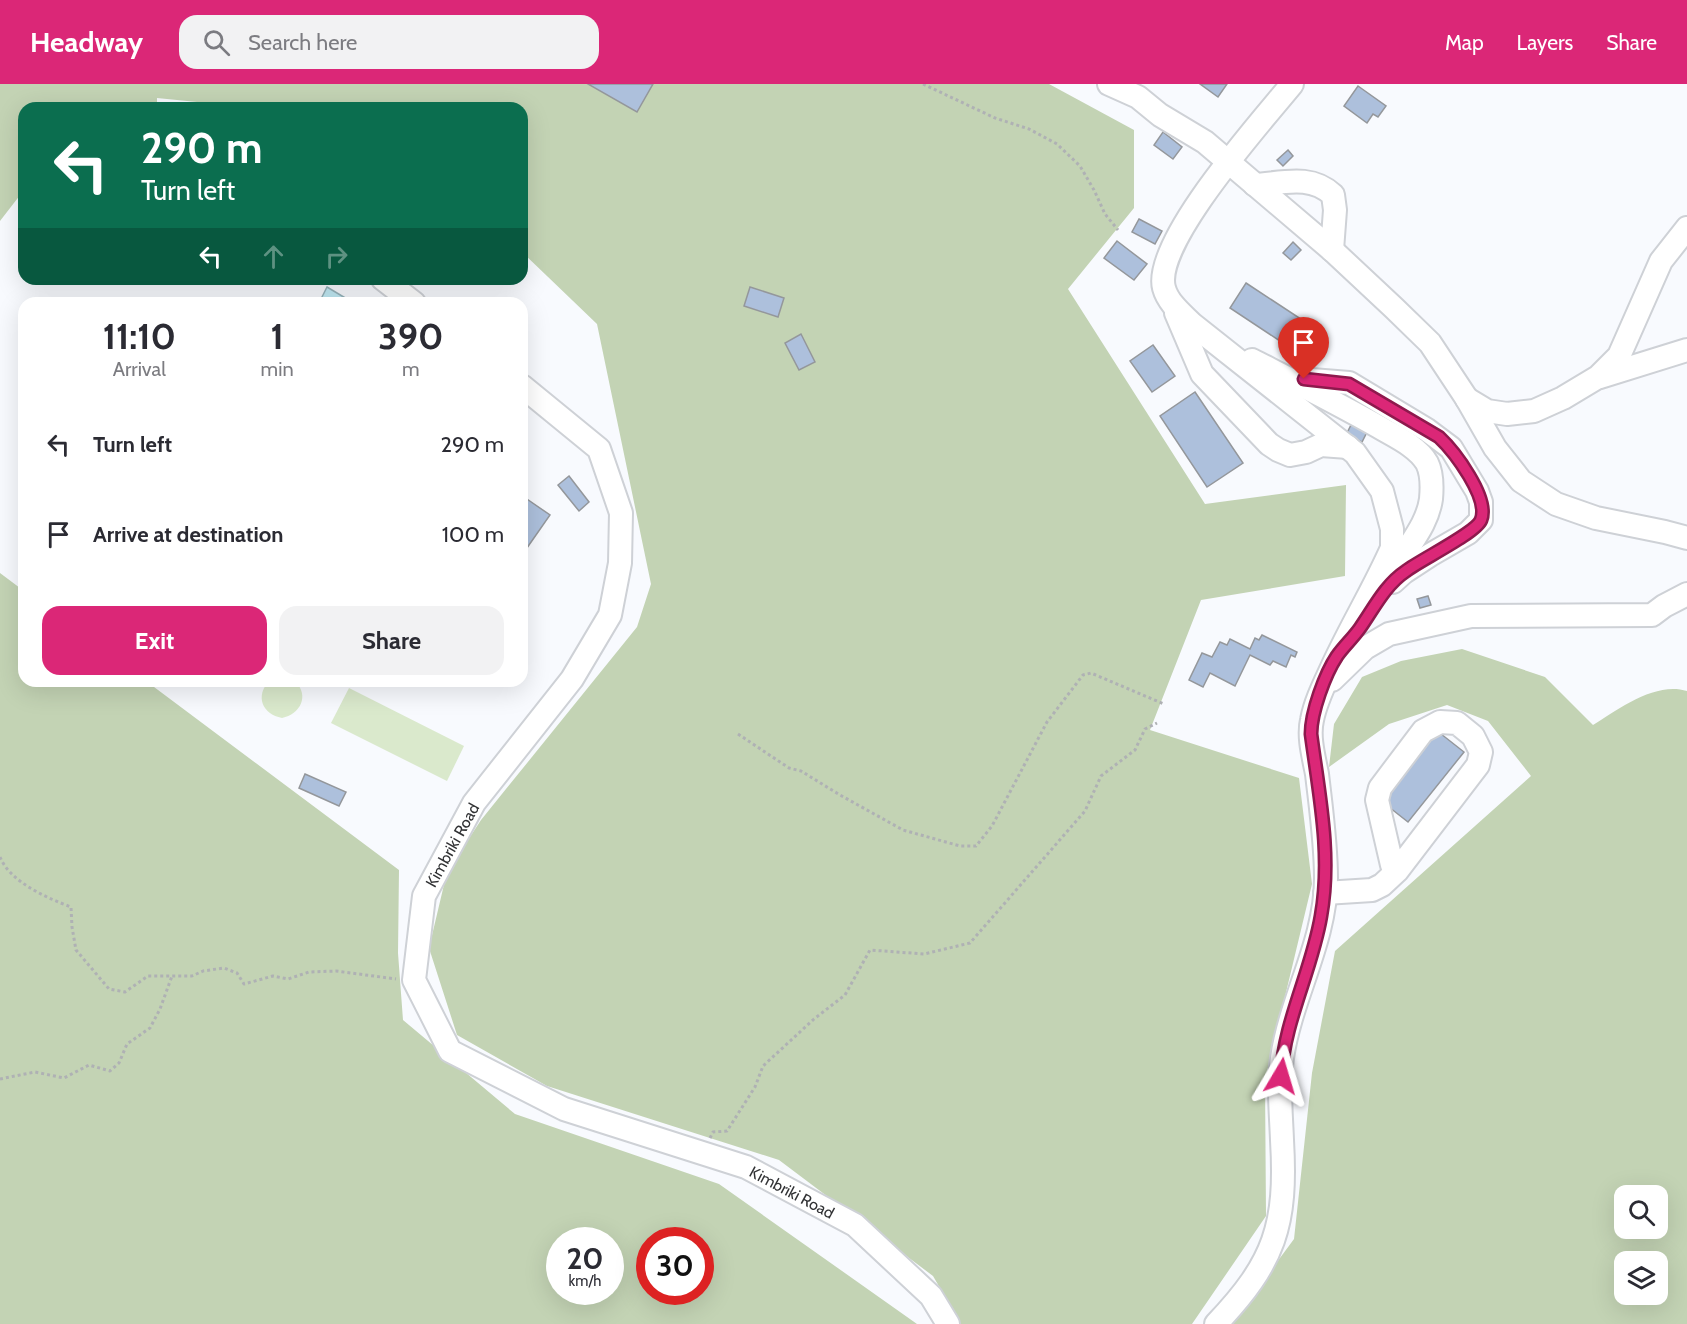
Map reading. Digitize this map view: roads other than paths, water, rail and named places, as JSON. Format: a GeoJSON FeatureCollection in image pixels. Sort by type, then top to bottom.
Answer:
{"type":"FeatureCollection","features":[{"type":"Feature","properties":{"kind":"street"},"geometry":{"type":"LineString","coordinates":[[1109,84],[1138,97],[1160,115],[1205,142],[1332,250],[1430,343],[1467,399],[1495,448],[1521,481],[1556,504],[1596,518],[1687,538]]}},
{"type":"Feature","properties":{"kind":"street"},"geometry":{"type":"LineString","coordinates":[[1292,84],[1202,196],[1169,252],[1163,271],[1164,288],[1202,374],[1269,444],[1290,455],[1306,452],[1321,445],[1348,447]]}},
{"type":"Feature","properties":{"kind":"street"},"geometry":{"type":"LineString","coordinates":[[1255,185],[1306,181],[1324,186],[1333,195],[1335,210],[1332,250]]}},
{"type":"Feature","properties":{"kind":"street"},"geometry":{"type":"LineString","coordinates":[[1467,399],[1487,411],[1507,414],[1534,411],[1563,399],[1598,377],[1619,356],[1661,261],[1687,228]]}},
{"type":"Feature","properties":{"kind":"street"},"geometry":{"type":"LineString","coordinates":[[391,285],[406,297]]}},
{"type":"Feature","properties":{"kind":"street"},"geometry":{"type":"LineString","coordinates":[[1172,303],[1192,324],[1348,447],[1361,459],[1382,491],[1392,529],[1392,548],[1337,665]]}},
{"type":"Feature","properties":{"kind":"street"},"geometry":{"type":"LineString","coordinates":[[1211,339],[1347,408],[1388,432],[1413,448],[1426,462],[1431,478],[1431,499],[1425,524],[1403,554],[1387,587],[1321,692],[1311,722],[1326,850],[1325,893],[1311,958],[1282,1059],[1280,1094],[1284,1190],[1281,1214],[1264,1262],[1240,1299],[1216,1324]]}},
{"type":"Feature","properties":{"kind":"street"},"geometry":{"type":"LineString","coordinates":[[1598,377],[1687,350]]}},
{"type":"Feature","properties":{"kind":"street"},"geometry":{"type":"LineString","coordinates":[[1286,378],[1349,384],[1427,430],[1450,448],[1477,491],[1481,502],[1481,520],[1468,533],[1404,572],[1387,587]]}},
{"type":"Feature","properties":{"kind":"street","name":"Kimbriki Road"},"geometry":{"type":"LineString","coordinates":[[528,391],[599,449],[621,513],[620,563],[616,584],[610,615],[572,679],[474,803],[424,896],[414,980],[450,1051],[564,1109],[746,1167],[855,1225],[931,1296],[948,1324]]}},
{"type":"Feature","properties":{"kind":"street"},"geometry":{"type":"LineString","coordinates":[[1653,615],[1664,606],[1687,594]]}},
{"type":"Feature","properties":{"kind":"street"},"geometry":{"type":"LineString","coordinates":[[1337,665],[1377,630],[1391,621],[1415,614],[1479,602],[1512,604],[1549,616]]}},
{"type":"Feature","properties":{"kind":"street"},"geometry":{"type":"LineString","coordinates":[[1337,665],[1389,634],[1471,616],[1653,615],[1678,613],[1687,607]]}},
{"type":"Feature","properties":{"kind":"street"},"geometry":{"type":"LineString","coordinates":[[1325,893],[1372,890],[1382,885],[1396,871],[1478,765],[1481,752],[1473,736],[1457,723],[1440,722],[1423,731],[1380,788],[1377,800],[1392,865],[1396,871]]}},
{"type":"Feature","properties":{"kind":"street"},"geometry":{"type":"LineString","coordinates":[[1205,1324],[1240,1271],[1261,1249],[1281,1214]]}},
{"type":"Feature","properties":{"kind":"water"},"geometry":{"type":"Polygon","coordinates":[[[327,287],[344,297],[322,297],[327,287]]]}}]}
